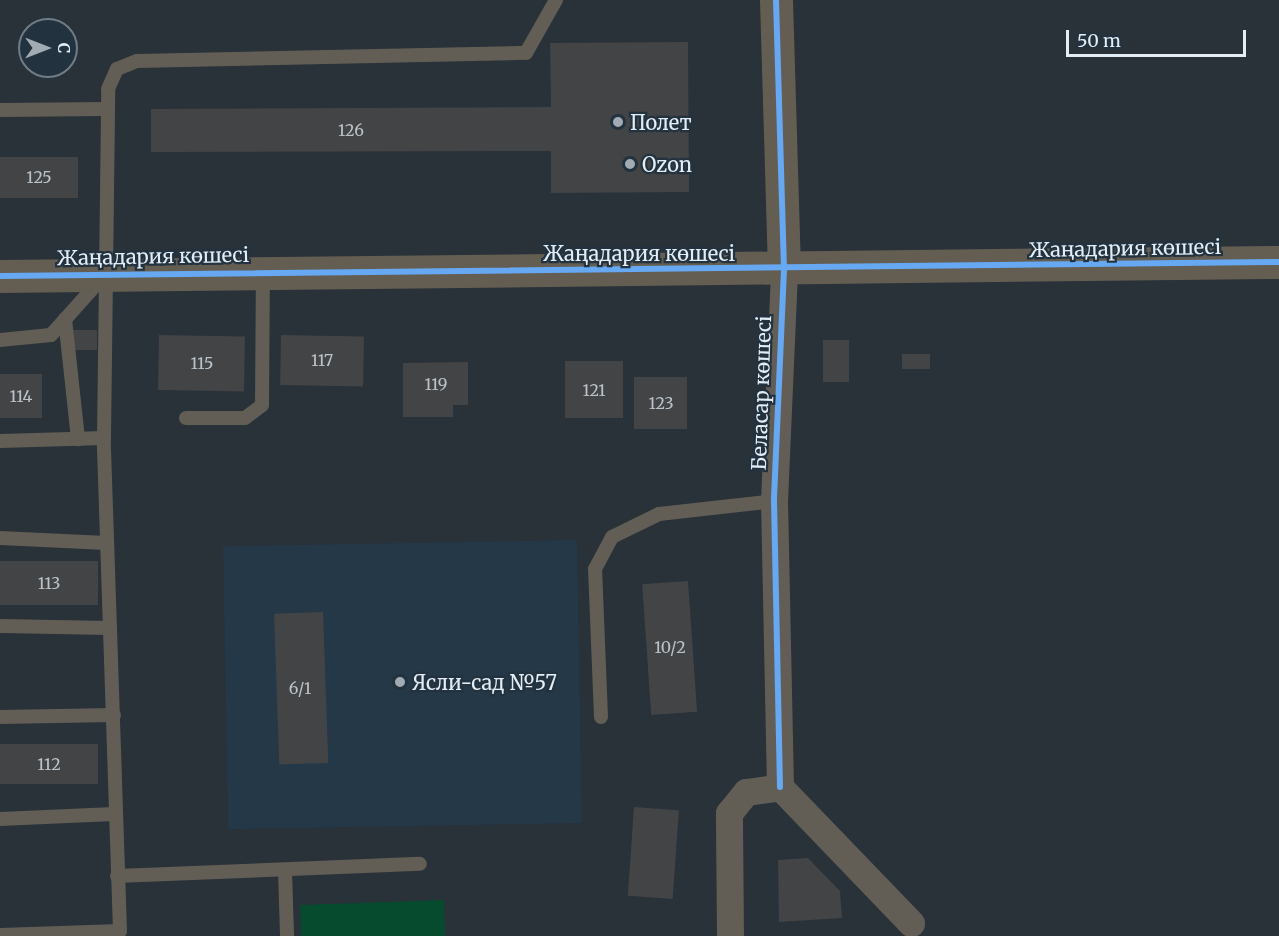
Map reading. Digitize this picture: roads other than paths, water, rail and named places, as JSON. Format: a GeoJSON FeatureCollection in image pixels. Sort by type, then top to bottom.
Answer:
{"type":"FeatureCollection","features":[{"type":"Feature","properties":{"kind":"street","name":"Беласар көшесі"},"geometry":{"type":"LineString","coordinates":[[776,0],[784,269],[774,501],[780,787]]}},
{"type":"Feature","properties":{"kind":"street","name":"Жаңадария көшесі"},"geometry":{"type":"LineString","coordinates":[[0,276],[108,272],[784,269],[1279,262]]}},
{"type":"Feature","properties":{"kind":"street"},"geometry":{"type":"LineString","coordinates":[[730,936],[729,813],[746,792],[780,787],[911,922]]}},
{"type":"Feature","properties":{"kind":"lane"},"geometry":{"type":"LineString","coordinates":[[0,935],[120,934],[114,814],[114,715],[106,543],[105,438],[108,90],[117,69],[137,61],[526,53],[556,0]]}},
{"type":"Feature","properties":{"kind":"lane"},"geometry":{"type":"LineString","coordinates":[[0,110],[108,109]]}},
{"type":"Feature","properties":{"kind":"lane"},"geometry":{"type":"LineString","coordinates":[[186,418],[245,418],[262,405],[263,271]]}},
{"type":"Feature","properties":{"kind":"lane"},"geometry":{"type":"LineString","coordinates":[[0,340],[51,335],[108,272]]}},
{"type":"Feature","properties":{"kind":"lane"},"geometry":{"type":"LineString","coordinates":[[65,319],[78,439]]}},
{"type":"Feature","properties":{"kind":"lane"},"geometry":{"type":"LineString","coordinates":[[0,441],[105,438]]}},
{"type":"Feature","properties":{"kind":"lane"},"geometry":{"type":"LineString","coordinates":[[601,717],[595,569],[612,537],[659,514],[774,501]]}},
{"type":"Feature","properties":{"kind":"lane"},"geometry":{"type":"LineString","coordinates":[[0,538],[106,543]]}},
{"type":"Feature","properties":{"kind":"lane"},"geometry":{"type":"LineString","coordinates":[[0,626],[110,628]]}},
{"type":"Feature","properties":{"kind":"lane"},"geometry":{"type":"LineString","coordinates":[[0,717],[114,715]]}},
{"type":"Feature","properties":{"kind":"lane"},"geometry":{"type":"LineString","coordinates":[[0,819],[114,814]]}},
{"type":"Feature","properties":{"kind":"lane"},"geometry":{"type":"LineString","coordinates":[[117,876],[420,864]]}},
{"type":"Feature","properties":{"kind":"lane"},"geometry":{"type":"LineString","coordinates":[[285,871],[287,936]]}},
{"type":"Feature","properties":{"kind":"place","name":"Полет"},"geometry":{"type":"Point","coordinates":[618,122]}},
{"type":"Feature","properties":{"kind":"place","name":"Ozon"},"geometry":{"type":"Point","coordinates":[630,164]}},
{"type":"Feature","properties":{"kind":"place","name":"Ясли-сад №57"},"geometry":{"type":"Point","coordinates":[400,682]}}]}
